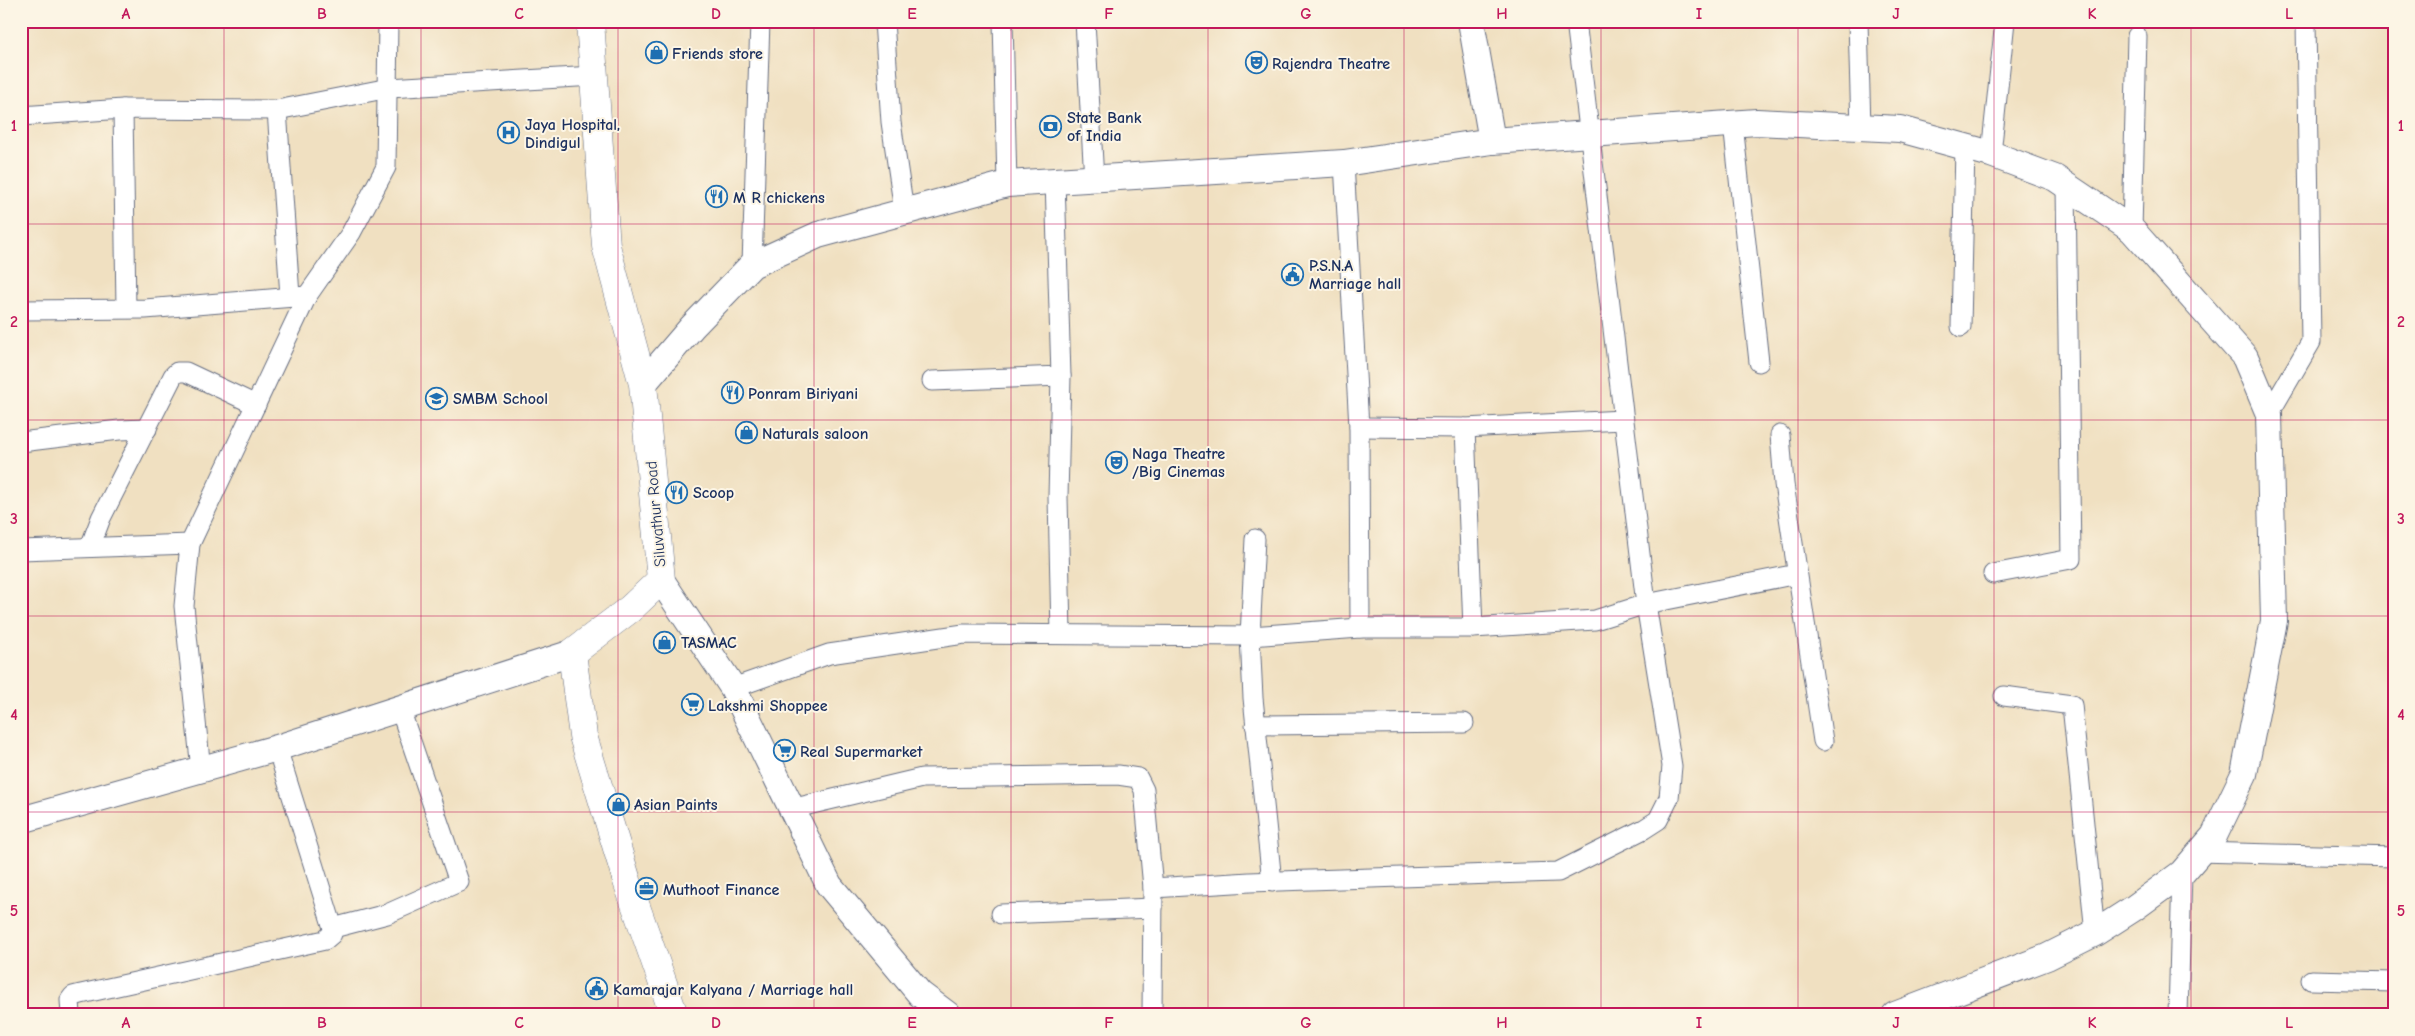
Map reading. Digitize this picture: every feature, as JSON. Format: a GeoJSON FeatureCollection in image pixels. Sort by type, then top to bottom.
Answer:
{"type":"FeatureCollection","features":[{"type":"Feature","properties":{"kind":"main road","name":"Siluvathur Road"},"geometry":{"type":"LineString","coordinates":[[572,653],[630,609],[661,580],[643,384],[606,246],[590,21]]}},
{"type":"Feature","properties":{"kind":"main road"},"geometry":{"type":"LineString","coordinates":[[572,653],[583,736],[627,880],[674,1015]]}},
{"type":"Feature","properties":{"kind":"street"},"geometry":{"type":"LineString","coordinates":[[201,770],[184,606],[190,544],[256,405],[299,296],[351,233],[386,167],[389,88],[388,21]]}},
{"type":"Feature","properties":{"kind":"street"},"geometry":{"type":"LineString","coordinates":[[752,265],[760,21]]}},
{"type":"Feature","properties":{"kind":"street"},"geometry":{"type":"LineString","coordinates":[[884,21],[891,122],[904,211]]}},
{"type":"Feature","properties":{"kind":"street"},"geometry":{"type":"LineString","coordinates":[[1003,21],[1007,184]]}},
{"type":"Feature","properties":{"kind":"street"},"geometry":{"type":"LineString","coordinates":[[1085,21],[1094,180]]}},
{"type":"Feature","properties":{"kind":"street"},"geometry":{"type":"LineString","coordinates":[[1471,21],[1492,141]]}},
{"type":"Feature","properties":{"kind":"street"},"geometry":{"type":"LineString","coordinates":[[1153,888],[1558,872],[1644,829],[1658,820],[1669,798],[1672,766],[1646,604],[1576,21]]}},
{"type":"Feature","properties":{"kind":"street"},"geometry":{"type":"LineString","coordinates":[[1858,21],[1861,128]]}},
{"type":"Feature","properties":{"kind":"street"},"geometry":{"type":"LineString","coordinates":[[1991,154],[2005,21]]}},
{"type":"Feature","properties":{"kind":"street"},"geometry":{"type":"LineString","coordinates":[[2269,414],[2311,342],[2306,21]]}},
{"type":"Feature","properties":{"kind":"street"},"geometry":{"type":"LineString","coordinates":[[2132,230],[2137,36]]}},
{"type":"Feature","properties":{"kind":"street"},"geometry":{"type":"LineString","coordinates":[[21,116],[123,109],[277,110],[389,88],[594,76]]}},
{"type":"Feature","properties":{"kind":"street"},"geometry":{"type":"LineString","coordinates":[[123,109],[126,308]]}},
{"type":"Feature","properties":{"kind":"street"},"geometry":{"type":"LineString","coordinates":[[277,110],[299,296]]}},
{"type":"Feature","properties":{"kind":"street"},"geometry":{"type":"LineString","coordinates":[[643,384],[692,327],[752,265],[818,235],[1007,184],[1055,180],[1094,180],[1344,162],[1492,141],[1756,122],[1900,129],[1991,154],[2054,178],[2132,230],[2245,357],[2269,414],[2274,621],[2244,774],[2214,836],[2182,872],[2134,908],[2094,933],[2047,957],[1895,1015]]}},
{"type":"Feature","properties":{"kind":"street"},"geometry":{"type":"LineString","coordinates":[[1733,124],[1759,362]]}},
{"type":"Feature","properties":{"kind":"street"},"geometry":{"type":"LineString","coordinates":[[1961,327],[1965,148]]}},
{"type":"Feature","properties":{"kind":"street"},"geometry":{"type":"LineString","coordinates":[[1344,162],[1359,427],[1360,628]]}},
{"type":"Feature","properties":{"kind":"street"},"geometry":{"type":"LineString","coordinates":[[1055,180],[1061,376],[1058,497],[1061,634]]}},
{"type":"Feature","properties":{"kind":"street"},"geometry":{"type":"LineString","coordinates":[[1992,574],[2072,559],[2066,186]]}},
{"type":"Feature","properties":{"kind":"street"},"geometry":{"type":"LineString","coordinates":[[21,310],[145,309],[299,296]]}},
{"type":"Feature","properties":{"kind":"street"},"geometry":{"type":"LineString","coordinates":[[90,547],[101,518],[173,376],[177,372],[186,372],[256,405]]}},
{"type":"Feature","properties":{"kind":"street"},"geometry":{"type":"LineString","coordinates":[[932,381],[1061,376]]}},
{"type":"Feature","properties":{"kind":"street"},"geometry":{"type":"LineString","coordinates":[[1359,427],[1466,428],[1623,420]]}},
{"type":"Feature","properties":{"kind":"street"},"geometry":{"type":"LineString","coordinates":[[1466,428],[1473,628]]}},
{"type":"Feature","properties":{"kind":"street"},"geometry":{"type":"LineString","coordinates":[[21,442],[119,430],[147,429]]}},
{"type":"Feature","properties":{"kind":"street"},"geometry":{"type":"LineString","coordinates":[[1780,435],[1784,484],[1823,741]]}},
{"type":"Feature","properties":{"kind":"street"},"geometry":{"type":"LineString","coordinates":[[1254,540],[1250,636],[1256,725],[1272,882]]}},
{"type":"Feature","properties":{"kind":"street"},"geometry":{"type":"LineString","coordinates":[[21,550],[190,544]]}},
{"type":"Feature","properties":{"kind":"street"},"geometry":{"type":"LineString","coordinates":[[733,688],[829,654],[964,634],[1250,636],[1360,628],[1473,628],[1596,620],[1646,604],[1797,574]]}},
{"type":"Feature","properties":{"kind":"street"},"geometry":{"type":"LineString","coordinates":[[661,580],[733,688],[828,885],[920,994],[948,1015]]}},
{"type":"Feature","properties":{"kind":"street"},"geometry":{"type":"LineString","coordinates":[[21,820],[277,748],[572,653]]}},
{"type":"Feature","properties":{"kind":"street"},"geometry":{"type":"LineString","coordinates":[[2004,696],[2072,706],[2094,933]]}},
{"type":"Feature","properties":{"kind":"street"},"geometry":{"type":"LineString","coordinates":[[334,928],[387,914],[459,882],[400,709]]}},
{"type":"Feature","properties":{"kind":"street"},"geometry":{"type":"LineString","coordinates":[[1256,725],[1464,723]]}},
{"type":"Feature","properties":{"kind":"street"},"geometry":{"type":"LineString","coordinates":[[71,1015],[70,1000],[73,996],[325,940],[332,934],[334,928],[277,748]]}},
{"type":"Feature","properties":{"kind":"street"},"geometry":{"type":"LineString","coordinates":[[791,809],[922,778],[1118,774],[1138,778],[1144,790],[1153,888],[1152,1015]]}},
{"type":"Feature","properties":{"kind":"street"},"geometry":{"type":"LineString","coordinates":[[2198,852],[2394,857]]}},
{"type":"Feature","properties":{"kind":"street"},"geometry":{"type":"LineString","coordinates":[[2178,1015],[2182,872]]}},
{"type":"Feature","properties":{"kind":"street"},"geometry":{"type":"LineString","coordinates":[[1001,914],[1153,908]]}},
{"type":"Feature","properties":{"kind":"street"},"geometry":{"type":"LineString","coordinates":[[2311,980],[2394,982]]}},
{"type":"Feature","properties":{"kind":"place","name":"Friends store"},"geometry":{"type":"Point","coordinates":[656,53]}},
{"type":"Feature","properties":{"kind":"place","name":"Rajendra Theatre"},"geometry":{"type":"Point","coordinates":[1256,63]}},
{"type":"Feature","properties":{"kind":"place","name":"State Bank of India"},"geometry":{"type":"Point","coordinates":[1051,126]}},
{"type":"Feature","properties":{"kind":"place","name":"Jaya Hospital, Dindigul"},"geometry":{"type":"Point","coordinates":[509,133]}},
{"type":"Feature","properties":{"kind":"place","name":"M R chickens"},"geometry":{"type":"Point","coordinates":[717,197]}},
{"type":"Feature","properties":{"kind":"place","name":"P.S.N.A Marriage hall"},"geometry":{"type":"Point","coordinates":[1293,274]}},
{"type":"Feature","properties":{"kind":"place","name":"Ponram Biriyani"},"geometry":{"type":"Point","coordinates":[732,393]}},
{"type":"Feature","properties":{"kind":"place","name":"SMBM School"},"geometry":{"type":"Point","coordinates":[437,398]}},
{"type":"Feature","properties":{"kind":"place","name":"Naturals saloon"},"geometry":{"type":"Point","coordinates":[746,433]}},
{"type":"Feature","properties":{"kind":"place","name":"Naga Theatre /Big Cinemas"},"geometry":{"type":"Point","coordinates":[1116,462]}},
{"type":"Feature","properties":{"kind":"place","name":"Scoop"},"geometry":{"type":"Point","coordinates":[677,492]}},
{"type":"Feature","properties":{"kind":"place","name":"TASMAC"},"geometry":{"type":"Point","coordinates":[665,642]}},
{"type":"Feature","properties":{"kind":"place","name":"Lakshmi Shoppee"},"geometry":{"type":"Point","coordinates":[692,705]}},
{"type":"Feature","properties":{"kind":"place","name":"Real Supermarket"},"geometry":{"type":"Point","coordinates":[784,751]}},
{"type":"Feature","properties":{"kind":"place","name":"Asian Paints"},"geometry":{"type":"Point","coordinates":[618,804]}},
{"type":"Feature","properties":{"kind":"place","name":"Muthoot Finance"},"geometry":{"type":"Point","coordinates":[647,889]}},
{"type":"Feature","properties":{"kind":"place","name":"Kamarajar Kalyana / Marriage hall"},"geometry":{"type":"Point","coordinates":[597,989]}}]}
